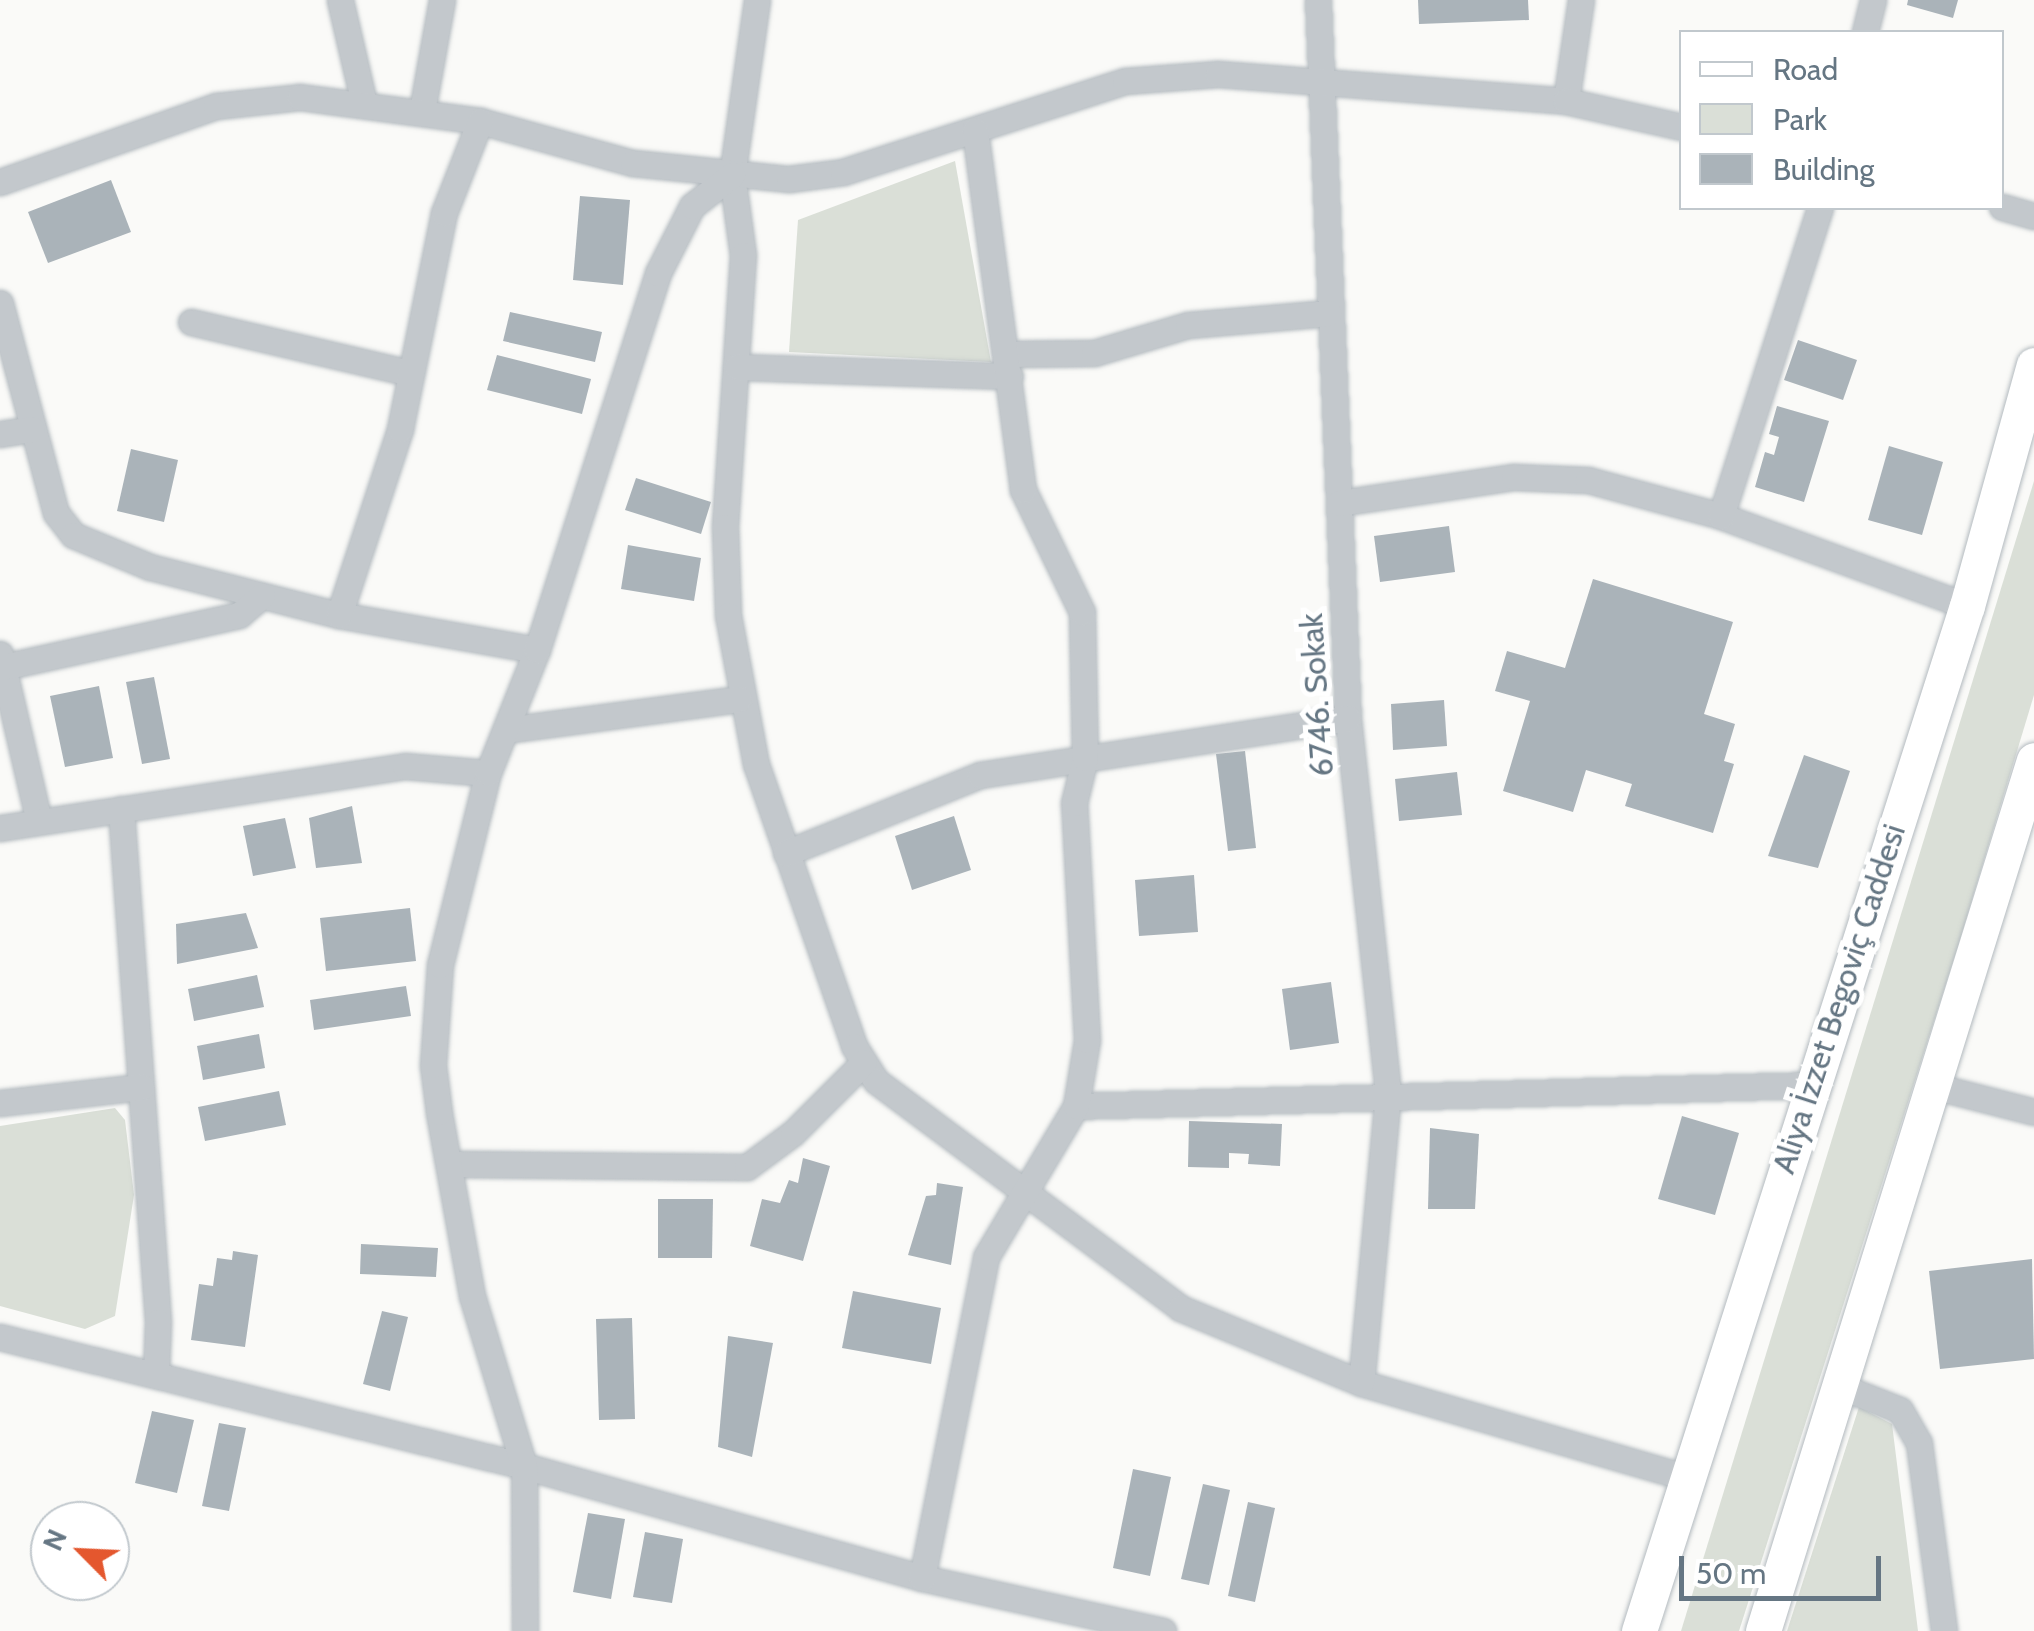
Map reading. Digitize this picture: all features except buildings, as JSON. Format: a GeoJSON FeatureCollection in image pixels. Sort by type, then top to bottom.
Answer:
{"type":"FeatureCollection","features":[{"type":"Feature","properties":{"kind":"main road","name":"Aliya İzzet Begoviç Caddesi"},"geometry":{"type":"LineString","coordinates":[[1639,1631],[1811,1085],[1968,606],[2034,365]]}},
{"type":"Feature","properties":{"kind":"main road"},"geometry":{"type":"LineString","coordinates":[[1763,1631],[2034,760]]}},
{"type":"Feature","properties":{"kind":"street"},"geometry":{"type":"LineString","coordinates":[[340,0],[364,103]]}},
{"type":"Feature","properties":{"kind":"street"},"geometry":{"type":"LineString","coordinates":[[422,111],[442,0]]}},
{"type":"Feature","properties":{"kind":"street"},"geometry":{"type":"LineString","coordinates":[[757,0],[732,175],[743,255],[725,527],[739,700],[830,988],[864,1062],[876,1081],[1180,1308],[1361,1382],[1687,1478]]}},
{"type":"Feature","properties":{"kind":"street","name":"6746. Sokak"},"geometry":{"type":"LineString","coordinates":[[1318,0],[1328,313],[1348,718],[1388,1094],[1361,1382]]}},
{"type":"Feature","properties":{"kind":"street"},"geometry":{"type":"LineString","coordinates":[[1566,101],[1581,0]]}},
{"type":"Feature","properties":{"kind":"street"},"geometry":{"type":"LineString","coordinates":[[1866,30],[1873,0]]}},
{"type":"Feature","properties":{"kind":"street"},"geometry":{"type":"LineString","coordinates":[[0,182],[216,106],[300,97],[480,121],[633,163],[789,179],[843,172],[1125,81],[1218,74],[1566,101],[1679,126]]}},
{"type":"Feature","properties":{"kind":"street"},"geometry":{"type":"LineString","coordinates":[[339,616],[412,373],[444,213],[480,121]]}},
{"type":"Feature","properties":{"kind":"street"},"geometry":{"type":"LineString","coordinates":[[922,1578],[986,1257],[1076,1106],[1087,1040],[1074,803],[1085,758],[1082,612],[1023,490],[974,130]]}},
{"type":"Feature","properties":{"kind":"street"},"geometry":{"type":"LineString","coordinates":[[526,1631],[524,1466],[472,1296],[433,1065],[434,1013],[452,896],[488,773],[538,650],[658,274],[692,206],[732,175]]}},
{"type":"Feature","properties":{"kind":"street"},"geometry":{"type":"LineString","coordinates":[[2004,208],[2034,216]]}},
{"type":"Feature","properties":{"kind":"street"},"geometry":{"type":"LineString","coordinates":[[1721,516],[1819,210]]}},
{"type":"Feature","properties":{"kind":"street"},"geometry":{"type":"LineString","coordinates":[[0,303],[56,513],[73,535],[150,567],[339,616],[538,650]]}},
{"type":"Feature","properties":{"kind":"street"},"geometry":{"type":"LineString","coordinates":[[737,366],[1009,365],[1094,353],[1188,326],[1328,313]]}},
{"type":"Feature","properties":{"kind":"street"},"geometry":{"type":"LineString","coordinates":[[191,322],[412,373]]}},
{"type":"Feature","properties":{"kind":"street"},"geometry":{"type":"LineString","coordinates":[[0,434],[32,429]]}},
{"type":"Feature","properties":{"kind":"street"},"geometry":{"type":"LineString","coordinates":[[1339,503],[1514,477],[1569,479],[1721,516],[1968,606]]}},
{"type":"Feature","properties":{"kind":"street"},"geometry":{"type":"LineString","coordinates":[[39,822],[2,661],[239,614],[262,596]]}},
{"type":"Feature","properties":{"kind":"street"},"geometry":{"type":"LineString","coordinates":[[506,730],[739,700]]}},
{"type":"Feature","properties":{"kind":"street"},"geometry":{"type":"LineString","coordinates":[[786,852],[980,775],[1348,718]]}},
{"type":"Feature","properties":{"kind":"street"},"geometry":{"type":"LineString","coordinates":[[0,828],[405,766],[488,773]]}},
{"type":"Feature","properties":{"kind":"street"},"geometry":{"type":"LineString","coordinates":[[122,809],[156,1373]]}},
{"type":"Feature","properties":{"kind":"street"},"geometry":{"type":"LineString","coordinates":[[450,1164],[747,1167],[793,1133],[864,1062]]}},
{"type":"Feature","properties":{"kind":"street"},"geometry":{"type":"LineString","coordinates":[[1076,1106],[1388,1094],[1811,1085]]}},
{"type":"Feature","properties":{"kind":"street"},"geometry":{"type":"LineString","coordinates":[[1933,1086],[2034,1112]]}},
{"type":"Feature","properties":{"kind":"street"},"geometry":{"type":"LineString","coordinates":[[0,1103],[141,1088]]}},
{"type":"Feature","properties":{"kind":"street"},"geometry":{"type":"LineString","coordinates":[[0,1336],[524,1466],[922,1578],[1162,1631]]}},
{"type":"Feature","properties":{"kind":"street"},"geometry":{"type":"LineString","coordinates":[[1842,1387],[1900,1410],[1918,1442],[1944,1631]]}},
{"type":"Feature","properties":{"kind":"green space"},"geometry":{"type":"Polygon","coordinates":[[[955,161],[991,362],[789,352],[798,220],[955,161]]]}},
{"type":"Feature","properties":{"kind":"green space"},"geometry":{"type":"Polygon","coordinates":[[[2034,481],[2034,695],[1958,946],[1739,1631],[1681,1631],[2034,481]]]}},
{"type":"Feature","properties":{"kind":"green space"},"geometry":{"type":"Polygon","coordinates":[[[115,1108],[125,1120],[134,1195],[115,1316],[85,1329],[0,1306],[0,1126],[115,1108]]]}},
{"type":"Feature","properties":{"kind":"green space"},"geometry":{"type":"Polygon","coordinates":[[[1859,1407],[1892,1424],[1918,1631],[1787,1631],[1859,1407]]]}}]}
